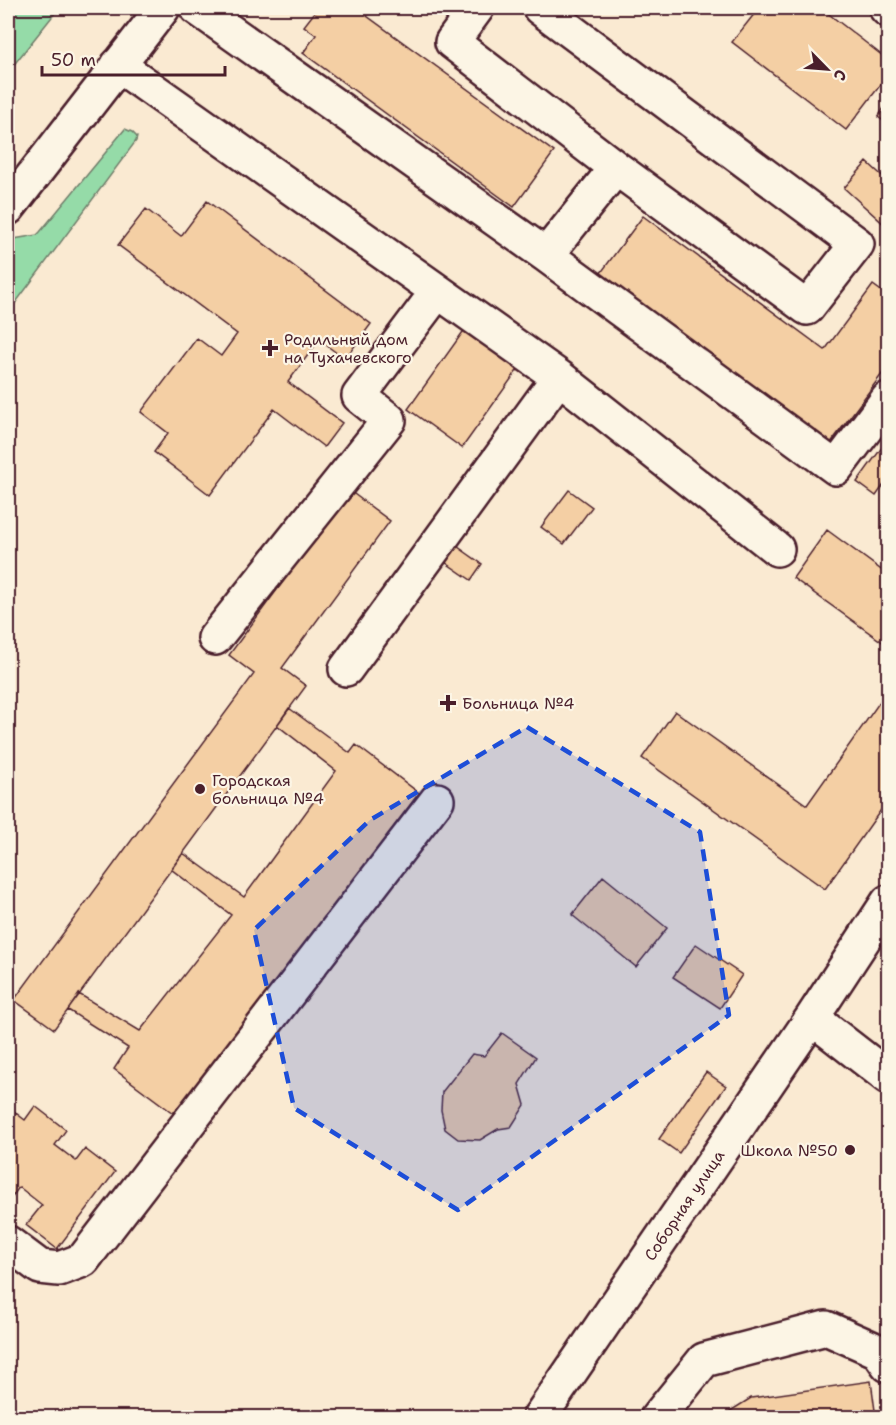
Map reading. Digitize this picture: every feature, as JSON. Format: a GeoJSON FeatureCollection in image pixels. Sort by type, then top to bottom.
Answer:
{"type":"FeatureCollection","features":[{"type":"Feature","properties":{"kind":"street"},"geometry":{"type":"LineString","coordinates":[[8,208],[163,8]]}},
{"type":"Feature","properties":{"kind":"street"},"geometry":{"type":"LineString","coordinates":[[477,8],[452,42],[616,168],[807,308],[857,244],[540,8]]}},
{"type":"Feature","properties":{"kind":"street"},"geometry":{"type":"LineString","coordinates":[[212,12],[836,468],[888,399]]}},
{"type":"Feature","properties":{"kind":"street"},"geometry":{"type":"LineString","coordinates":[[118,65],[559,377],[777,549]]}},
{"type":"Feature","properties":{"kind":"street"},"geometry":{"type":"LineString","coordinates":[[546,255],[616,168]]}},
{"type":"Feature","properties":{"kind":"street"},"geometry":{"type":"LineString","coordinates":[[215,638],[389,420],[359,396],[437,292]]}},
{"type":"Feature","properties":{"kind":"street"},"geometry":{"type":"LineString","coordinates":[[346,669],[559,377]]}},
{"type":"Feature","properties":{"kind":"street"},"geometry":{"type":"LineString","coordinates":[[8,1243],[40,1267],[59,1269],[83,1260],[437,800]]}},
{"type":"Feature","properties":{"kind":"street","name":"Соборная улица"},"geometry":{"type":"LineString","coordinates":[[539,1418],[812,1018],[888,902]]}},
{"type":"Feature","properties":{"kind":"street"},"geometry":{"type":"LineString","coordinates":[[812,1018],[884,1065]]}},
{"type":"Feature","properties":{"kind":"street"},"geometry":{"type":"LineString","coordinates":[[657,1418],[704,1360],[826,1328],[878,1351],[888,1365]]}},
{"type":"Feature","properties":{"kind":"highlighted area"},"geometry":{"type":"Polygon","coordinates":[[[527,727],[700,832],[729,1015],[458,1210],[294,1108],[254,930],[370,820],[527,727]]]}},
{"type":"Feature","properties":{"kind":"green space"},"geometry":{"type":"Polygon","coordinates":[[[8,8],[59,8],[8,72],[8,8]]]}},
{"type":"Feature","properties":{"kind":"green space"},"geometry":{"type":"Polygon","coordinates":[[[125,129],[137,137],[136,141],[8,313],[8,247],[14,239],[37,235],[40,232],[125,129]]]}},
{"type":"Feature","properties":{"kind":"building"},"geometry":{"type":"Polygon","coordinates":[[[318,8],[373,8],[367,16],[554,152],[514,207],[303,53],[316,35],[304,26],[318,8]]]}},
{"type":"Feature","properties":{"kind":"building"},"geometry":{"type":"Polygon","coordinates":[[[759,8],[821,8],[888,60],[888,75],[846,130],[732,42],[759,8]]]}},
{"type":"Feature","properties":{"kind":"building"},"geometry":{"type":"Polygon","coordinates":[[[888,102],[888,124],[878,117],[888,102]]]}},
{"type":"Feature","properties":{"kind":"building"},"geometry":{"type":"Polygon","coordinates":[[[867,162],[888,181],[888,223],[886,226],[844,188],[867,162]]]}},
{"type":"Feature","properties":{"kind":"building","name":"Родильный дом на Тухачевского"},"geometry":{"type":"Polygon","coordinates":[[[207,201],[371,324],[345,359],[319,340],[288,382],[342,423],[324,447],[274,409],[210,495],[154,452],[168,433],[141,412],[197,338],[221,356],[237,334],[118,245],[146,209],[181,236],[207,201]]]}},
{"type":"Feature","properties":{"kind":"building"},"geometry":{"type":"Polygon","coordinates":[[[643,216],[825,350],[873,285],[888,296],[888,366],[830,444],[600,274],[643,216]]]}},
{"type":"Feature","properties":{"kind":"building"},"geometry":{"type":"Polygon","coordinates":[[[465,329],[519,368],[462,448],[408,409],[465,329]]]}},
{"type":"Feature","properties":{"kind":"building"},"geometry":{"type":"Polygon","coordinates":[[[888,439],[888,479],[876,496],[857,482],[888,439]]]}},
{"type":"Feature","properties":{"kind":"building"},"geometry":{"type":"Polygon","coordinates":[[[569,490],[592,507],[564,544],[541,527],[569,490]]]}},
{"type":"Feature","properties":{"kind":"building","name":"Городская больница №4"},"geometry":{"type":"Polygon","coordinates":[[[350,491],[390,521],[282,668],[306,686],[54,1029],[14,1000],[254,674],[229,655],[350,491]]]}},
{"type":"Feature","properties":{"kind":"building"},"geometry":{"type":"Polygon","coordinates":[[[827,530],[888,575],[888,646],[793,578],[827,530]]]}},
{"type":"Feature","properties":{"kind":"building"},"geometry":{"type":"Polygon","coordinates":[[[451,542],[482,564],[471,580],[439,558],[451,542]]]}},
{"type":"Feature","properties":{"kind":"building"},"geometry":{"type":"Polygon","coordinates":[[[888,690],[888,800],[825,889],[642,758],[675,711],[807,805],[888,690]]]}},
{"type":"Feature","properties":{"kind":"building"},"geometry":{"type":"Polygon","coordinates":[[[289,708],[350,753],[356,745],[419,793],[177,1116],[114,1069],[128,1048],[68,1010],[79,994],[140,1031],[231,915],[171,869],[183,853],[244,897],[336,771],[277,725],[289,708]]]}},
{"type":"Feature","properties":{"kind":"building"},"geometry":{"type":"Polygon","coordinates":[[[603,876],[667,928],[636,967],[572,915],[603,876]]]}},
{"type":"Feature","properties":{"kind":"building"},"geometry":{"type":"Polygon","coordinates":[[[696,944],[742,975],[720,1008],[673,977],[696,944]]]}},
{"type":"Feature","properties":{"kind":"building"},"geometry":{"type":"Polygon","coordinates":[[[502,1033],[536,1057],[519,1084],[525,1105],[511,1127],[498,1129],[480,1140],[458,1139],[445,1129],[441,1110],[442,1092],[472,1054],[484,1056],[502,1033]]]}},
{"type":"Feature","properties":{"kind":"building"},"geometry":{"type":"Polygon","coordinates":[[[706,1072],[726,1086],[679,1153],[659,1139],[706,1072]]]}},
{"type":"Feature","properties":{"kind":"building"},"geometry":{"type":"Polygon","coordinates":[[[35,1106],[66,1130],[55,1145],[76,1161],[85,1149],[115,1172],[57,1249],[26,1225],[42,1205],[19,1187],[8,1203],[8,1107],[25,1120],[35,1106]]]}},
{"type":"Feature","properties":{"kind":"building"},"geometry":{"type":"Polygon","coordinates":[[[871,1381],[876,1418],[719,1418],[751,1398],[871,1381]]]}},
{"type":"Feature","properties":{"kind":"place","name":"Родильный дом на Тухачевского"},"geometry":{"type":"Point","coordinates":[270,348]}},
{"type":"Feature","properties":{"kind":"place","name":"Больница №4"},"geometry":{"type":"Point","coordinates":[448,703]}},
{"type":"Feature","properties":{"kind":"place","name":"Городская больница №4"},"geometry":{"type":"Point","coordinates":[200,789]}},
{"type":"Feature","properties":{"kind":"place","name":"Школа №50"},"geometry":{"type":"Point","coordinates":[850,1150]}}]}
